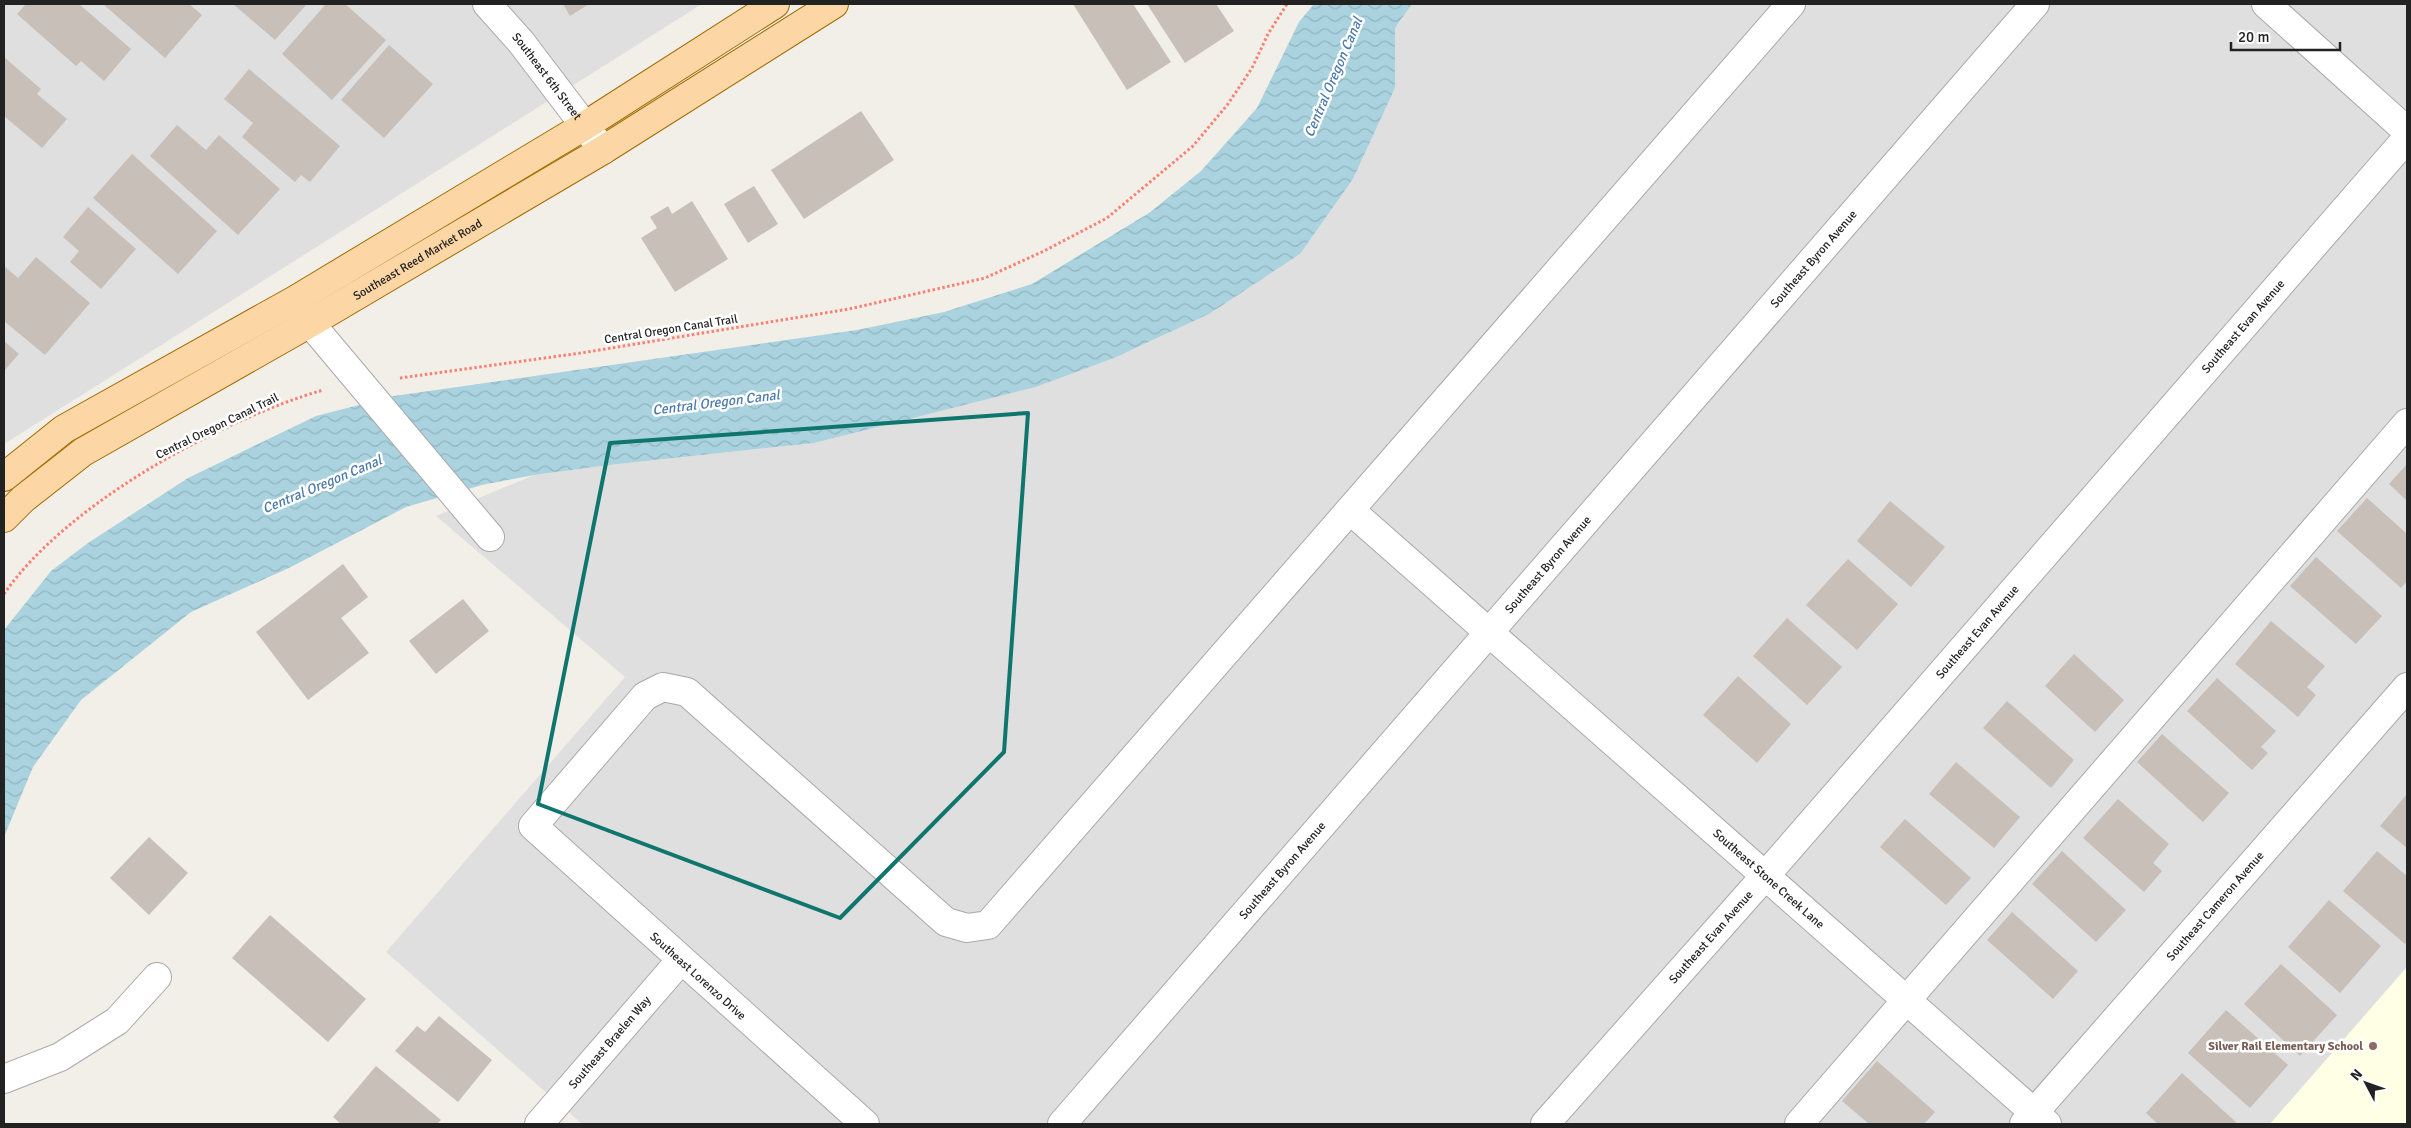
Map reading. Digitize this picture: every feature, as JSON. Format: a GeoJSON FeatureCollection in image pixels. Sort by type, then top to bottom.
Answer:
{"type":"FeatureCollection","features":[{"type":"Feature","properties":{"kind":"main road"},"geometry":{"type":"LineString","coordinates":[[4,477],[64,429],[295,300],[586,125],[775,4]]}},
{"type":"Feature","properties":{"kind":"main road","name":"Southeast Reed Market Road"},"geometry":{"type":"LineString","coordinates":[[4,518],[23,499],[83,452],[310,323],[603,150],[834,4]]}},
{"type":"Feature","properties":{"kind":"street","name":"Southeast 6th Street"},"geometry":{"type":"LineString","coordinates":[[487,4],[521,42],[586,125],[603,150]]}},
{"type":"Feature","properties":{"kind":"street"},"geometry":{"type":"LineString","coordinates":[[1350,510],[1791,4]]}},
{"type":"Feature","properties":{"kind":"street","name":"Southeast Byron Avenue"},"geometry":{"type":"LineString","coordinates":[[1062,1124],[2034,4]]}},
{"type":"Feature","properties":{"kind":"street"},"geometry":{"type":"LineString","coordinates":[[2266,4],[2407,131]]}},
{"type":"Feature","properties":{"kind":"street","name":"Southeast Evan Avenue"},"geometry":{"type":"LineString","coordinates":[[1545,1124],[1765,876],[2407,138]]}},
{"type":"Feature","properties":{"kind":"street"},"geometry":{"type":"LineString","coordinates":[[295,300],[310,323],[490,536]]}},
{"type":"Feature","properties":{"kind":"street"},"geometry":{"type":"LineString","coordinates":[[1799,1124],[2407,423]]}},
{"type":"Feature","properties":{"kind":"street","name":"Southeast Stone Creek Lane"},"geometry":{"type":"LineString","coordinates":[[1350,510],[1906,1000],[2035,1120]]}},
{"type":"Feature","properties":{"kind":"street","name":"Southeast Lorenzo Drive"},"geometry":{"type":"LineString","coordinates":[[865,1124],[680,961],[533,826],[645,696],[663,687],[686,692],[946,922],[967,928],[988,925],[1350,510]]}},
{"type":"Feature","properties":{"kind":"street","name":"Southeast Cameron Avenue"},"geometry":{"type":"LineString","coordinates":[[2035,1120],[2407,687]]}},
{"type":"Feature","properties":{"kind":"street","name":"Southeast Braelen Way"},"geometry":{"type":"LineString","coordinates":[[539,1124],[680,961]]}},
{"type":"Feature","properties":{"kind":"street"},"geometry":{"type":"LineString","coordinates":[[4,1080],[60,1057],[117,1021],[157,977]]}},
{"type":"Feature","properties":{"kind":"path","name":"Central Oregon Canal Trail"},"geometry":{"type":"LineString","coordinates":[[4,594],[16,576],[55,536],[157,464],[264,411],[295,398],[359,380],[388,379],[581,353],[849,308],[985,278],[1044,252],[1107,218],[1193,146],[1228,104],[1252,68],[1268,34],[1286,4]]}},
{"type":"Feature","properties":{"kind":"highlighted area"},"geometry":{"type":"Polygon","coordinates":[[[1028,413],[1004,752],[840,918],[538,804],[610,443],[1028,413]]]}},
{"type":"Feature","properties":{"kind":"shaded area"},"geometry":{"type":"Polygon","coordinates":[[[4,4],[702,4],[4,444],[4,4]]]}},
{"type":"Feature","properties":{"kind":"shaded area"},"geometry":{"type":"Polygon","coordinates":[[[1412,4],[2407,4],[2407,967],[2270,1124],[582,1124],[386,952],[625,677],[436,516],[534,475],[814,443],[1036,387],[1114,358],[1209,314],[1300,254],[1353,179],[1395,88],[1395,28],[1412,4]]]}},
{"type":"Feature","properties":{"kind":"shaded area","name":"Silver Rail Elementary School"},"geometry":{"type":"Polygon","coordinates":[[[2407,967],[2407,1124],[2270,1124],[2407,967]]]}},
{"type":"Feature","properties":{"kind":"water","name":"Central Oregon Canal"},"geometry":{"type":"Polygon","coordinates":[[[1314,4],[1412,4],[1395,28],[1395,88],[1353,179],[1300,254],[1209,314],[1114,358],[1036,387],[814,443],[534,475],[482,485],[406,507],[289,568],[191,612],[81,700],[33,767],[4,837],[4,630],[51,571],[88,543],[188,478],[316,416],[394,396],[857,330],[944,312],[1032,284],[1149,213],[1201,171],[1257,108],[1299,22],[1314,4]]]}},
{"type":"Feature","properties":{"kind":"building"},"geometry":{"type":"Polygon","coordinates":[[[26,4],[79,4],[131,49],[104,81],[81,61],[76,66],[17,14],[26,4]]]}},
{"type":"Feature","properties":{"kind":"building"},"geometry":{"type":"Polygon","coordinates":[[[103,4],[189,4],[202,15],[165,58],[103,4]]]}},
{"type":"Feature","properties":{"kind":"building"},"geometry":{"type":"Polygon","coordinates":[[[233,4],[307,4],[275,40],[233,4]]]}},
{"type":"Feature","properties":{"kind":"building"},"geometry":{"type":"Polygon","coordinates":[[[326,4],[345,4],[386,40],[332,100],[282,54],[326,4]]]}},
{"type":"Feature","properties":{"kind":"building"},"geometry":{"type":"Polygon","coordinates":[[[563,4],[589,4],[570,16],[563,4]]]}},
{"type":"Feature","properties":{"kind":"building"},"geometry":{"type":"Polygon","coordinates":[[[1073,4],[1133,4],[1171,62],[1127,90],[1073,4]]]}},
{"type":"Feature","properties":{"kind":"building"},"geometry":{"type":"Polygon","coordinates":[[[1147,4],[1216,4],[1234,31],[1185,63],[1147,4]]]}},
{"type":"Feature","properties":{"kind":"building"},"geometry":{"type":"Polygon","coordinates":[[[389,45],[433,84],[384,138],[341,100],[389,45]]]}},
{"type":"Feature","properties":{"kind":"building"},"geometry":{"type":"Polygon","coordinates":[[[4,57],[41,89],[37,94],[67,119],[42,148],[4,116],[4,57]]]}},
{"type":"Feature","properties":{"kind":"building"},"geometry":{"type":"Polygon","coordinates":[[[249,69],[340,146],[310,182],[301,175],[295,182],[242,137],[253,123],[224,99],[249,69]]]}},
{"type":"Feature","properties":{"kind":"building"},"geometry":{"type":"Polygon","coordinates":[[[861,111],[894,160],[804,219],[771,170],[861,111]]]}},
{"type":"Feature","properties":{"kind":"building"},"geometry":{"type":"Polygon","coordinates":[[[177,125],[206,150],[219,135],[280,189],[238,235],[150,156],[177,125]]]}},
{"type":"Feature","properties":{"kind":"building"},"geometry":{"type":"Polygon","coordinates":[[[132,154],[217,231],[178,274],[93,198],[132,154]]]}},
{"type":"Feature","properties":{"kind":"building"},"geometry":{"type":"Polygon","coordinates":[[[754,186],[778,224],[748,243],[724,204],[754,186]]]}},
{"type":"Feature","properties":{"kind":"building"},"geometry":{"type":"Polygon","coordinates":[[[692,201],[728,259],[675,292],[641,238],[657,228],[650,217],[668,206],[672,214],[692,201]]]}},
{"type":"Feature","properties":{"kind":"building"},"geometry":{"type":"Polygon","coordinates":[[[88,207],[136,249],[101,289],[70,262],[79,251],[63,237],[88,207]]]}},
{"type":"Feature","properties":{"kind":"building"},"geometry":{"type":"Polygon","coordinates":[[[36,257],[90,303],[45,355],[4,321],[4,266],[18,278],[36,257]]]}},
{"type":"Feature","properties":{"kind":"building"},"geometry":{"type":"Polygon","coordinates":[[[4,341],[19,354],[4,371],[4,341]]]}},
{"type":"Feature","properties":{"kind":"building"},"geometry":{"type":"Polygon","coordinates":[[[2407,464],[2407,501],[2389,484],[2407,464]]]}},
{"type":"Feature","properties":{"kind":"building"},"geometry":{"type":"Polygon","coordinates":[[[2367,498],[2407,534],[2407,581],[2401,588],[2337,531],[2367,498]]]}},
{"type":"Feature","properties":{"kind":"building"},"geometry":{"type":"Polygon","coordinates":[[[1890,501],[1945,547],[1911,587],[1857,541],[1890,501]]]}},
{"type":"Feature","properties":{"kind":"building"},"geometry":{"type":"Polygon","coordinates":[[[2316,557],[2382,616],[2356,644],[2290,586],[2316,557]]]}},
{"type":"Feature","properties":{"kind":"building"},"geometry":{"type":"Polygon","coordinates":[[[1848,559],[1898,604],[1857,650],[1806,605],[1848,559]]]}},
{"type":"Feature","properties":{"kind":"building"},"geometry":{"type":"Polygon","coordinates":[[[343,564],[368,597],[341,618],[369,653],[308,700],[256,632],[343,564]]]}},
{"type":"Feature","properties":{"kind":"building"},"geometry":{"type":"Polygon","coordinates":[[[463,599],[489,631],[436,674],[409,641],[463,599]]]}},
{"type":"Feature","properties":{"kind":"building"},"geometry":{"type":"Polygon","coordinates":[[[1787,618],[1842,667],[1807,705],[1753,656],[1787,618]]]}},
{"type":"Feature","properties":{"kind":"building"},"geometry":{"type":"Polygon","coordinates":[[[2271,621],[2325,666],[2307,687],[2316,695],[2298,717],[2235,664],[2271,621]]]}},
{"type":"Feature","properties":{"kind":"building"},"geometry":{"type":"Polygon","coordinates":[[[2074,654],[2124,700],[2095,732],[2045,686],[2074,654]]]}},
{"type":"Feature","properties":{"kind":"building"},"geometry":{"type":"Polygon","coordinates":[[[1738,676],[1791,724],[1757,763],[1703,715],[1738,676]]]}},
{"type":"Feature","properties":{"kind":"building"},"geometry":{"type":"Polygon","coordinates":[[[2217,678],[2276,731],[2261,747],[2268,753],[2252,770],[2187,711],[2217,678]]]}},
{"type":"Feature","properties":{"kind":"building"},"geometry":{"type":"Polygon","coordinates":[[[2007,701],[2074,760],[2051,788],[1983,728],[2007,701]]]}},
{"type":"Feature","properties":{"kind":"building"},"geometry":{"type":"Polygon","coordinates":[[[2162,734],[2229,793],[2203,822],[2137,762],[2162,734]]]}},
{"type":"Feature","properties":{"kind":"building"},"geometry":{"type":"Polygon","coordinates":[[[1956,762],[2020,817],[1994,848],[1929,794],[1956,762]]]}},
{"type":"Feature","properties":{"kind":"building"},"geometry":{"type":"Polygon","coordinates":[[[2407,794],[2407,848],[2380,826],[2407,794]]]}},
{"type":"Feature","properties":{"kind":"building"},"geometry":{"type":"Polygon","coordinates":[[[2118,799],[2169,844],[2153,863],[2162,871],[2144,892],[2083,838],[2118,799]]]}},
{"type":"Feature","properties":{"kind":"building"},"geometry":{"type":"Polygon","coordinates":[[[1905,819],[1971,878],[1946,905],[1880,847],[1905,819]]]}},
{"type":"Feature","properties":{"kind":"building"},"geometry":{"type":"Polygon","coordinates":[[[149,837],[188,873],[149,915],[110,878],[149,837]]]}},
{"type":"Feature","properties":{"kind":"building"},"geometry":{"type":"Polygon","coordinates":[[[2062,851],[2126,910],[2096,942],[2032,884],[2062,851]]]}},
{"type":"Feature","properties":{"kind":"building"},"geometry":{"type":"Polygon","coordinates":[[[2377,851],[2407,876],[2407,941],[2405,944],[2343,891],[2377,851]]]}},
{"type":"Feature","properties":{"kind":"building"},"geometry":{"type":"Polygon","coordinates":[[[2329,900],[2381,946],[2340,993],[2288,947],[2329,900]]]}},
{"type":"Feature","properties":{"kind":"building"},"geometry":{"type":"Polygon","coordinates":[[[2012,912],[2078,971],[2053,999],[1987,940],[2012,912]]]}},
{"type":"Feature","properties":{"kind":"building"},"geometry":{"type":"Polygon","coordinates":[[[270,915],[366,999],[328,1042],[232,958],[270,915]]]}},
{"type":"Feature","properties":{"kind":"building"},"geometry":{"type":"Polygon","coordinates":[[[2281,964],[2337,1015],[2300,1056],[2244,1004],[2281,964]]]}},
{"type":"Feature","properties":{"kind":"building"},"geometry":{"type":"Polygon","coordinates":[[[2226,1010],[2288,1065],[2250,1108],[2188,1053],[2226,1010]]]}},
{"type":"Feature","properties":{"kind":"building"},"geometry":{"type":"Polygon","coordinates":[[[439,1016],[492,1060],[458,1102],[395,1051],[417,1026],[425,1032],[439,1016]]]}},
{"type":"Feature","properties":{"kind":"building"},"geometry":{"type":"Polygon","coordinates":[[[1877,1061],[1935,1112],[1924,1124],[1869,1124],[1842,1101],[1877,1061]]]}},
{"type":"Feature","properties":{"kind":"building"},"geometry":{"type":"Polygon","coordinates":[[[376,1066],[441,1120],[437,1124],[341,1124],[333,1117],[376,1066]]]}},
{"type":"Feature","properties":{"kind":"building"},"geometry":{"type":"Polygon","coordinates":[[[2182,1073],[2238,1124],[2158,1124],[2146,1113],[2182,1073]]]}},
{"type":"Feature","properties":{"kind":"place","name":"Silver Rail Elementary School"},"geometry":{"type":"Point","coordinates":[2373,1046]}}]}
